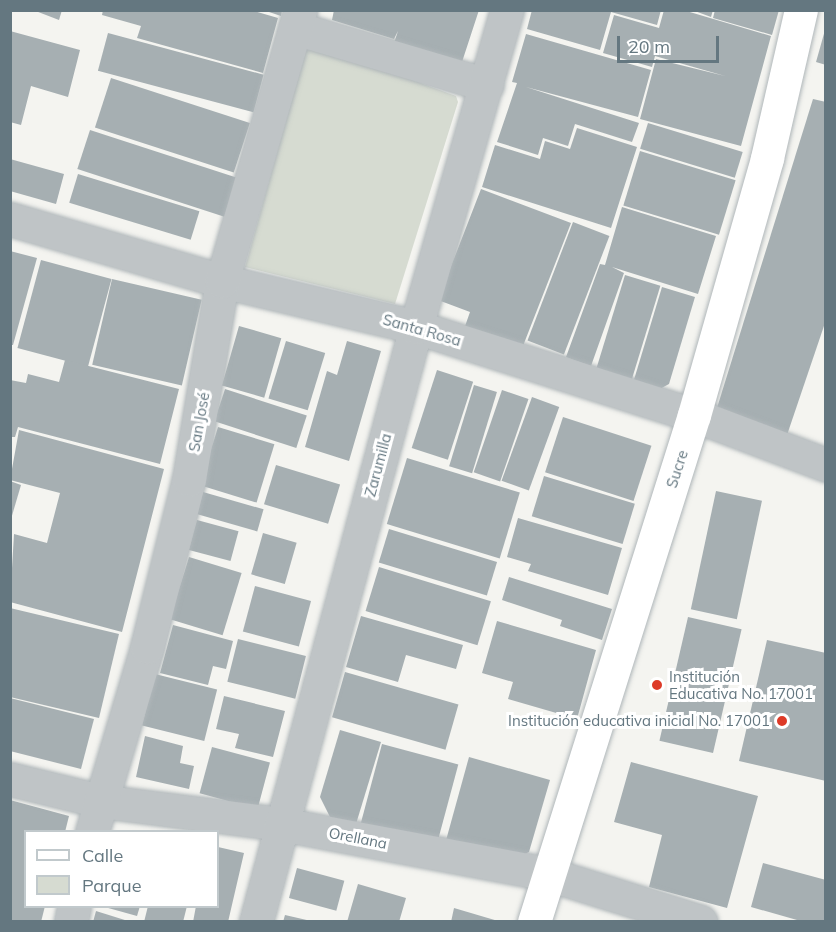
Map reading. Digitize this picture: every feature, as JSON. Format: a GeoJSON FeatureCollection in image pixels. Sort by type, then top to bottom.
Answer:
{"type":"FeatureCollection","features":[{"type":"Feature","properties":{"kind":"street","name":"Zarumilla"},"geometry":{"type":"LineString","coordinates":[[255,921],[416,327],[507,10]]}},
{"type":"Feature","properties":{"kind":"street","name":"Sucre"},"geometry":{"type":"LineString","coordinates":[[534,921],[694,415],[767,158],[801,10]]}},
{"type":"Feature","properties":{"kind":"street"},"geometry":{"type":"LineString","coordinates":[[298,19],[487,85]]}},
{"type":"Feature","properties":{"kind":"street","name":"San José"},"geometry":{"type":"LineString","coordinates":[[96,816],[147,648],[189,479],[222,281],[298,19]]}},
{"type":"Feature","properties":{"kind":"street","name":"Santa Rosa"},"geometry":{"type":"LineString","coordinates":[[10,219],[222,281],[416,327],[694,415],[825,465]]}},
{"type":"Feature","properties":{"kind":"street","name":"Orellana"},"geometry":{"type":"LineString","coordinates":[[10,779],[96,816],[281,824],[548,874],[701,921]]}},
{"type":"Feature","properties":{"kind":"green space"},"geometry":{"type":"Polygon","coordinates":[[[308,42],[456,96],[458,102],[395,304],[245,267],[308,42]]]}},
{"type":"Feature","properties":{"kind":"building"},"geometry":{"type":"Polygon","coordinates":[[[33,10],[62,10],[59,20],[33,10]]]}},
{"type":"Feature","properties":{"kind":"building"},"geometry":{"type":"Polygon","coordinates":[[[103,10],[251,10],[278,18],[263,73],[137,38],[141,26],[102,15],[103,10]]]}},
{"type":"Feature","properties":{"kind":"building"},"geometry":{"type":"Polygon","coordinates":[[[263,10],[282,10],[281,16],[263,10]]]}},
{"type":"Feature","properties":{"kind":"building"},"geometry":{"type":"Polygon","coordinates":[[[334,10],[479,10],[462,62],[394,43],[398,31],[394,39],[332,20],[334,10]]]}},
{"type":"Feature","properties":{"kind":"building"},"geometry":{"type":"Polygon","coordinates":[[[532,10],[661,10],[657,25],[611,12],[600,50],[527,29],[532,10]]]}},
{"type":"Feature","properties":{"kind":"building"},"geometry":{"type":"Polygon","coordinates":[[[664,10],[683,10],[771,36],[741,146],[640,119],[656,59],[725,76],[655,56],[652,67],[603,53],[614,15],[659,28],[664,10]]]}},
{"type":"Feature","properties":{"kind":"building"},"geometry":{"type":"Polygon","coordinates":[[[692,10],[713,10],[711,17],[692,10]]]}},
{"type":"Feature","properties":{"kind":"building"},"geometry":{"type":"Polygon","coordinates":[[[715,10],[779,10],[772,35],[713,18],[715,10]]]}},
{"type":"Feature","properties":{"kind":"building"},"geometry":{"type":"Polygon","coordinates":[[[10,31],[80,50],[68,97],[31,86],[21,125],[10,122],[10,31]]]}},
{"type":"Feature","properties":{"kind":"building"},"geometry":{"type":"Polygon","coordinates":[[[826,31],[826,65],[816,62],[826,31]]]}},
{"type":"Feature","properties":{"kind":"building"},"geometry":{"type":"Polygon","coordinates":[[[108,33],[264,75],[253,112],[98,71],[108,33]]]}},
{"type":"Feature","properties":{"kind":"building"},"geometry":{"type":"Polygon","coordinates":[[[526,34],[651,70],[638,117],[526,87],[639,123],[632,142],[575,124],[568,146],[543,138],[538,155],[497,142],[517,83],[512,82],[526,34]]]}},
{"type":"Feature","properties":{"kind":"building"},"geometry":{"type":"Polygon","coordinates":[[[111,78],[250,123],[234,173],[95,127],[111,78]]]}},
{"type":"Feature","properties":{"kind":"building"},"geometry":{"type":"Polygon","coordinates":[[[813,99],[826,102],[826,320],[787,435],[716,411],[813,99]]]}},
{"type":"Feature","properties":{"kind":"building"},"geometry":{"type":"Polygon","coordinates":[[[648,123],[743,152],[735,178],[640,149],[648,123]]]}},
{"type":"Feature","properties":{"kind":"building"},"geometry":{"type":"Polygon","coordinates":[[[577,128],[637,147],[611,228],[482,187],[495,145],[540,159],[545,141],[570,149],[577,128]]]}},
{"type":"Feature","properties":{"kind":"building"},"geometry":{"type":"Polygon","coordinates":[[[90,130],[239,179],[227,218],[77,169],[90,130]]]}},
{"type":"Feature","properties":{"kind":"building"},"geometry":{"type":"Polygon","coordinates":[[[640,151],[736,180],[719,235],[623,206],[640,151]]]}},
{"type":"Feature","properties":{"kind":"building"},"geometry":{"type":"Polygon","coordinates":[[[10,159],[64,174],[56,204],[10,191],[10,159]]]}},
{"type":"Feature","properties":{"kind":"building"},"geometry":{"type":"Polygon","coordinates":[[[78,174],[199,211],[191,240],[69,203],[78,174]]]}},
{"type":"Feature","properties":{"kind":"building"},"geometry":{"type":"Polygon","coordinates":[[[481,189],[571,223],[521,351],[464,329],[470,312],[438,300],[481,189]]]}},
{"type":"Feature","properties":{"kind":"building"},"geometry":{"type":"Polygon","coordinates":[[[622,207],[716,236],[698,294],[612,267],[624,273],[591,366],[566,357],[600,264],[605,265],[622,207]]]}},
{"type":"Feature","properties":{"kind":"building"},"geometry":{"type":"Polygon","coordinates":[[[573,222],[609,236],[564,355],[527,341],[573,222]]]}},
{"type":"Feature","properties":{"kind":"building"},"geometry":{"type":"Polygon","coordinates":[[[10,251],[37,258],[13,345],[10,345],[10,251]]]}},
{"type":"Feature","properties":{"kind":"building"},"geometry":{"type":"Polygon","coordinates":[[[41,260],[112,279],[88,367],[17,348],[41,260]]]}},
{"type":"Feature","properties":{"kind":"building"},"geometry":{"type":"Polygon","coordinates":[[[625,275],[660,286],[631,382],[595,372],[625,275]]]}},
{"type":"Feature","properties":{"kind":"building"},"geometry":{"type":"Polygon","coordinates":[[[112,279],[202,300],[182,385],[92,365],[112,279]]]}},
{"type":"Feature","properties":{"kind":"building"},"geometry":{"type":"Polygon","coordinates":[[[662,287],[695,297],[669,384],[656,391],[633,383],[662,287]]]}},
{"type":"Feature","properties":{"kind":"building"},"geometry":{"type":"Polygon","coordinates":[[[239,326],[281,338],[264,398],[222,386],[239,326]]]}},
{"type":"Feature","properties":{"kind":"building"},"geometry":{"type":"Polygon","coordinates":[[[286,341],[325,353],[308,410],[268,398],[286,341]]]}},
{"type":"Feature","properties":{"kind":"building"},"geometry":{"type":"Polygon","coordinates":[[[347,341],[381,351],[349,461],[305,447],[327,371],[337,375],[347,341]]]}},
{"type":"Feature","properties":{"kind":"building"},"geometry":{"type":"Polygon","coordinates":[[[65,360],[179,389],[160,464],[18,427],[15,437],[10,437],[10,380],[26,383],[28,374],[59,382],[65,360]]]}},
{"type":"Feature","properties":{"kind":"building"},"geometry":{"type":"Polygon","coordinates":[[[437,370],[473,382],[448,460],[412,448],[437,370]]]}},
{"type":"Feature","properties":{"kind":"building"},"geometry":{"type":"Polygon","coordinates":[[[474,385],[497,392],[472,473],[449,466],[474,385]]]}},
{"type":"Feature","properties":{"kind":"building"},"geometry":{"type":"Polygon","coordinates":[[[225,389],[307,416],[296,448],[214,421],[225,389]]]}},
{"type":"Feature","properties":{"kind":"building"},"geometry":{"type":"Polygon","coordinates":[[[502,390],[528,399],[500,481],[474,472],[502,390]]]}},
{"type":"Feature","properties":{"kind":"building"},"geometry":{"type":"Polygon","coordinates":[[[532,397],[559,407],[529,491],[502,481],[532,397]]]}},
{"type":"Feature","properties":{"kind":"building"},"geometry":{"type":"Polygon","coordinates":[[[563,417],[651,446],[634,501],[545,472],[563,417]]]}},
{"type":"Feature","properties":{"kind":"building"},"geometry":{"type":"Polygon","coordinates":[[[218,427],[274,444],[257,503],[200,485],[218,427]]]}},
{"type":"Feature","properties":{"kind":"building"},"geometry":{"type":"Polygon","coordinates":[[[19,430],[164,469],[122,632],[10,602],[14,534],[47,543],[60,493],[10,480],[19,430]]]}},
{"type":"Feature","properties":{"kind":"building"},"geometry":{"type":"Polygon","coordinates":[[[407,458],[520,492],[500,558],[387,524],[407,458]]]}},
{"type":"Feature","properties":{"kind":"building"},"geometry":{"type":"Polygon","coordinates":[[[276,465],[340,485],[328,524],[264,504],[276,465]]]}},
{"type":"Feature","properties":{"kind":"building"},"geometry":{"type":"Polygon","coordinates":[[[544,476],[635,504],[623,544],[532,516],[544,476]]]}},
{"type":"Feature","properties":{"kind":"building"},"geometry":{"type":"Polygon","coordinates":[[[10,481],[21,485],[11,519],[10,519],[10,481]]]}},
{"type":"Feature","properties":{"kind":"building"},"geometry":{"type":"Polygon","coordinates":[[[716,491],[762,501],[737,619],[691,609],[716,491]]]}},
{"type":"Feature","properties":{"kind":"building"},"geometry":{"type":"Polygon","coordinates":[[[203,492],[264,509],[257,531],[197,514],[203,492]]]}},
{"type":"Feature","properties":{"kind":"building"},"geometry":{"type":"Polygon","coordinates":[[[518,518],[622,548],[608,595],[528,571],[531,564],[507,557],[518,518]]]}},
{"type":"Feature","properties":{"kind":"building"},"geometry":{"type":"Polygon","coordinates":[[[197,520],[239,531],[231,561],[189,550],[197,520]]]}},
{"type":"Feature","properties":{"kind":"building"},"geometry":{"type":"Polygon","coordinates":[[[389,529],[497,562],[487,596],[379,562],[389,529]]]}},
{"type":"Feature","properties":{"kind":"building"},"geometry":{"type":"Polygon","coordinates":[[[263,533],[297,543],[285,584],[251,574],[263,533]]]}},
{"type":"Feature","properties":{"kind":"building"},"geometry":{"type":"Polygon","coordinates":[[[189,557],[242,573],[223,635],[170,619],[189,557]]]}},
{"type":"Feature","properties":{"kind":"building"},"geometry":{"type":"Polygon","coordinates":[[[379,567],[491,601],[477,645],[366,611],[379,567]]]}},
{"type":"Feature","properties":{"kind":"building"},"geometry":{"type":"Polygon","coordinates":[[[509,577],[612,609],[602,640],[560,626],[562,620],[502,600],[509,577]]]}},
{"type":"Feature","properties":{"kind":"building"},"geometry":{"type":"Polygon","coordinates":[[[255,586],[311,601],[299,646],[243,631],[255,586]]]}},
{"type":"Feature","properties":{"kind":"building"},"geometry":{"type":"Polygon","coordinates":[[[10,608],[119,634],[99,718],[10,697],[10,608]]]}},
{"type":"Feature","properties":{"kind":"building"},"geometry":{"type":"Polygon","coordinates":[[[361,616],[463,645],[456,669],[406,655],[398,682],[346,667],[361,616]]]}},
{"type":"Feature","properties":{"kind":"building"},"geometry":{"type":"Polygon","coordinates":[[[688,617],[742,629],[713,753],[659,741],[688,617]]]}},
{"type":"Feature","properties":{"kind":"building"},"geometry":{"type":"Polygon","coordinates":[[[497,621],[596,650],[577,719],[508,699],[513,682],[482,673],[497,621]]]}},
{"type":"Feature","properties":{"kind":"building"},"geometry":{"type":"Polygon","coordinates":[[[173,625],[233,641],[226,669],[213,666],[208,685],[160,673],[173,625]]]}},
{"type":"Feature","properties":{"kind":"building"},"geometry":{"type":"Polygon","coordinates":[[[238,639],[306,656],[295,699],[227,682],[238,639]]]}},
{"type":"Feature","properties":{"kind":"building"},"geometry":{"type":"Polygon","coordinates":[[[767,640],[826,653],[826,781],[739,761],[767,640]]]}},
{"type":"Feature","properties":{"kind":"building"},"geometry":{"type":"Polygon","coordinates":[[[345,672],[458,705],[445,750],[332,717],[345,672]]]}},
{"type":"Feature","properties":{"kind":"building"},"geometry":{"type":"Polygon","coordinates":[[[155,674],[217,689],[204,741],[142,725],[155,674]]]}},
{"type":"Feature","properties":{"kind":"building"},"geometry":{"type":"Polygon","coordinates":[[[224,696],[285,711],[273,757],[235,748],[239,734],[216,729],[224,696]]]}},
{"type":"Feature","properties":{"kind":"building"},"geometry":{"type":"Polygon","coordinates":[[[10,698],[94,719],[81,769],[10,751],[10,698]]]}},
{"type":"Feature","properties":{"kind":"building"},"geometry":{"type":"Polygon","coordinates":[[[340,730],[381,742],[356,824],[330,817],[320,797],[340,730]]]}},
{"type":"Feature","properties":{"kind":"building"},"geometry":{"type":"Polygon","coordinates":[[[145,736],[183,746],[180,763],[194,766],[189,789],[136,777],[145,736]]]}},
{"type":"Feature","properties":{"kind":"building"},"geometry":{"type":"Polygon","coordinates":[[[382,744],[458,764],[437,846],[360,825],[382,744]]]}},
{"type":"Feature","properties":{"kind":"building"},"geometry":{"type":"Polygon","coordinates":[[[212,747],[270,763],[258,809],[200,793],[212,747]]]}},
{"type":"Feature","properties":{"kind":"building"},"geometry":{"type":"Polygon","coordinates":[[[469,757],[550,780],[529,852],[508,862],[445,844],[469,757]]]}},
{"type":"Feature","properties":{"kind":"building"},"geometry":{"type":"Polygon","coordinates":[[[631,762],[758,796],[727,908],[649,887],[662,835],[614,822],[631,762]]]}},
{"type":"Feature","properties":{"kind":"building"},"geometry":{"type":"Polygon","coordinates":[[[10,800],[69,816],[66,830],[24,830],[24,908],[44,908],[41,922],[10,922],[10,800]]]}},
{"type":"Feature","properties":{"kind":"building"},"geometry":{"type":"Polygon","coordinates":[[[219,847],[244,853],[228,922],[193,922],[196,908],[219,908],[219,847]]]}},
{"type":"Feature","properties":{"kind":"building"},"geometry":{"type":"Polygon","coordinates":[[[763,863],[826,880],[826,922],[804,922],[751,907],[763,863]]]}},
{"type":"Feature","properties":{"kind":"building"},"geometry":{"type":"Polygon","coordinates":[[[297,868],[344,881],[336,911],[289,898],[297,868]]]}},
{"type":"Feature","properties":{"kind":"building"},"geometry":{"type":"Polygon","coordinates":[[[358,884],[406,898],[399,922],[347,922],[358,884]]]}},
{"type":"Feature","properties":{"kind":"building"},"geometry":{"type":"Polygon","coordinates":[[[108,908],[139,908],[137,916],[108,908]]]}},
{"type":"Feature","properties":{"kind":"building"},"geometry":{"type":"Polygon","coordinates":[[[148,908],[186,908],[183,922],[144,922],[148,908]]]}},
{"type":"Feature","properties":{"kind":"building"},"geometry":{"type":"Polygon","coordinates":[[[454,908],[498,921],[498,922],[451,922],[454,908]]]}},
{"type":"Feature","properties":{"kind":"building"},"geometry":{"type":"Polygon","coordinates":[[[96,911],[128,921],[128,922],[93,922],[96,911]]]}},
{"type":"Feature","properties":{"kind":"building"},"geometry":{"type":"Polygon","coordinates":[[[285,915],[311,921],[311,922],[283,922],[285,915]]]}},
{"type":"Feature","properties":{"kind":"place","name":"Institución Educativa No. 17001"},"geometry":{"type":"Point","coordinates":[657,685]}},
{"type":"Feature","properties":{"kind":"place","name":"Institución educativa inicial No. 17001"},"geometry":{"type":"Point","coordinates":[782,721]}}]}
